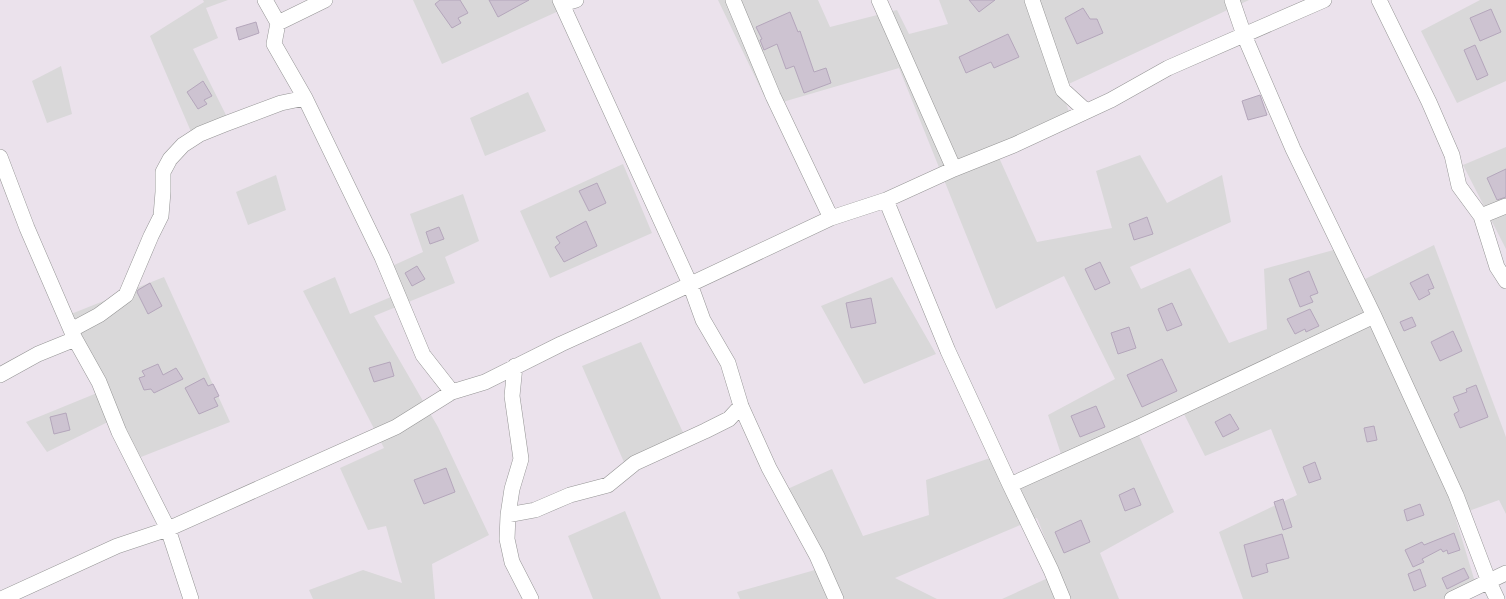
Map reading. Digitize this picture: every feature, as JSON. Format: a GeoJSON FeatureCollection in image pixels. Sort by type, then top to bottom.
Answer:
{"type":"FeatureCollection","features":[{"type":"Feature","properties":{"kind":"street"},"geometry":{"type":"LineString","coordinates":[[265,0],[278,23],[274,44],[305,98],[382,258],[424,355],[452,392]]}},
{"type":"Feature","properties":{"kind":"street"},"geometry":{"type":"LineString","coordinates":[[278,23],[325,0]]}},
{"type":"Feature","properties":{"kind":"street"},"geometry":{"type":"LineString","coordinates":[[733,0],[773,96],[831,218]]}},
{"type":"Feature","properties":{"kind":"street"},"geometry":{"type":"LineString","coordinates":[[879,0],[954,169]]}},
{"type":"Feature","properties":{"kind":"street"},"geometry":{"type":"LineString","coordinates":[[1032,0],[1063,90],[1086,111]]}},
{"type":"Feature","properties":{"kind":"street"},"geometry":{"type":"LineString","coordinates":[[1232,0],[1244,35],[1293,149],[1374,316],[1456,495],[1489,582],[1497,599]]}},
{"type":"Feature","properties":{"kind":"street"},"geometry":{"type":"LineString","coordinates":[[1,599],[118,546],[168,529],[396,427],[452,392],[485,382],[515,366],[831,218],[886,200],[954,169],[1014,145],[1111,100],[1168,68],[1324,0]]}},
{"type":"Feature","properties":{"kind":"street"},"geometry":{"type":"LineString","coordinates":[[1379,0],[1429,102],[1452,155],[1459,186],[1481,216],[1497,267],[1506,281]]}},
{"type":"Feature","properties":{"kind":"street"},"geometry":{"type":"LineString","coordinates":[[566,1],[690,284],[702,320],[728,363],[741,406],[769,468],[817,556],[836,599]]}},
{"type":"Feature","properties":{"kind":"street"},"geometry":{"type":"LineString","coordinates":[[0,375],[73,334],[126,295],[161,216],[163,172],[170,159],[184,145],[200,134],[225,124],[281,103],[305,98]]}},
{"type":"Feature","properties":{"kind":"street"},"geometry":{"type":"LineString","coordinates":[[0,158],[26,228],[73,334],[99,382],[119,432],[168,529],[191,599]]}},
{"type":"Feature","properties":{"kind":"street"},"geometry":{"type":"LineString","coordinates":[[886,200],[948,351],[1051,570],[1063,599]]}},
{"type":"Feature","properties":{"kind":"street"},"geometry":{"type":"LineString","coordinates":[[1481,216],[1506,206]]}},
{"type":"Feature","properties":{"kind":"street"},"geometry":{"type":"LineString","coordinates":[[1010,485],[1146,424],[1374,316]]}},
{"type":"Feature","properties":{"kind":"street"},"geometry":{"type":"LineString","coordinates":[[515,366],[512,396],[521,460],[512,489],[508,515],[507,539],[512,562],[531,599]]}},
{"type":"Feature","properties":{"kind":"street"},"geometry":{"type":"LineString","coordinates":[[508,515],[535,510],[570,494],[608,485],[635,464],[729,419],[741,406]]}},
{"type":"Feature","properties":{"kind":"street"},"geometry":{"type":"LineString","coordinates":[[1452,599],[1506,573]]}},
{"type":"Feature","properties":{"kind":"shaded area"},"geometry":{"type":"Polygon","coordinates":[[[203,0],[228,0],[206,8],[218,38],[193,49],[227,117],[192,134],[150,36],[204,2],[203,0]]]}},
{"type":"Feature","properties":{"kind":"shaded area"},"geometry":{"type":"Polygon","coordinates":[[[413,0],[583,0],[442,64],[413,0]]]}},
{"type":"Feature","properties":{"kind":"shaded area"},"geometry":{"type":"Polygon","coordinates":[[[718,0],[818,0],[830,27],[897,10],[909,34],[948,24],[939,0],[1249,0],[1060,88],[1072,119],[996,151],[1037,242],[1112,228],[1096,171],[1140,155],[1167,203],[1222,175],[1231,222],[1130,267],[1141,289],[1190,268],[1229,343],[1267,329],[1264,269],[1341,248],[1355,284],[1434,245],[1506,437],[1506,514],[1499,500],[1455,516],[1478,592],[1462,599],[1243,599],[1219,532],[1297,495],[1271,429],[1205,456],[1179,404],[1135,427],[1174,512],[1100,553],[1119,599],[1002,599],[1059,573],[1037,518],[895,578],[937,599],[740,599],[737,592],[822,568],[783,491],[832,469],[863,536],[929,515],[926,480],[993,457],[1008,493],[1065,466],[1048,415],[1115,379],[1064,276],[996,309],[899,68],[769,106],[718,0]]]}},
{"type":"Feature","properties":{"kind":"shaded area"},"geometry":{"type":"Polygon","coordinates":[[[1480,0],[1506,0],[1506,81],[1457,103],[1421,31],[1480,0]]]}},
{"type":"Feature","properties":{"kind":"shaded area"},"geometry":{"type":"Polygon","coordinates":[[[61,66],[72,114],[47,123],[32,81],[61,66]]]}},
{"type":"Feature","properties":{"kind":"shaded area"},"geometry":{"type":"Polygon","coordinates":[[[528,92],[546,131],[485,156],[470,118],[528,92]]]}},
{"type":"Feature","properties":{"kind":"shaded area"},"geometry":{"type":"Polygon","coordinates":[[[1506,147],[1506,249],[1463,165],[1506,147]]]}},
{"type":"Feature","properties":{"kind":"shaded area"},"geometry":{"type":"Polygon","coordinates":[[[623,164],[652,233],[550,278],[520,211],[623,164]]]}},
{"type":"Feature","properties":{"kind":"shaded area"},"geometry":{"type":"Polygon","coordinates":[[[276,175],[286,210],[248,225],[236,192],[276,175]]]}},
{"type":"Feature","properties":{"kind":"shaded area"},"geometry":{"type":"Polygon","coordinates":[[[463,194],[479,241],[445,257],[455,283],[374,316],[438,427],[489,535],[432,564],[435,599],[313,599],[309,590],[363,570],[402,583],[386,526],[368,530],[340,468],[384,448],[303,291],[335,277],[350,314],[391,297],[381,271],[423,252],[410,214],[463,194]]]}},
{"type":"Feature","properties":{"kind":"shaded area"},"geometry":{"type":"Polygon","coordinates":[[[164,277],[230,422],[141,457],[118,417],[47,452],[26,422],[97,393],[71,314],[164,277]]]}},
{"type":"Feature","properties":{"kind":"shaded area"},"geometry":{"type":"Polygon","coordinates":[[[892,277],[936,354],[864,384],[821,306],[892,277]]]}},
{"type":"Feature","properties":{"kind":"shaded area"},"geometry":{"type":"Polygon","coordinates":[[[641,342],[687,441],[627,469],[582,366],[641,342]]]}},
{"type":"Feature","properties":{"kind":"shaded area"},"geometry":{"type":"Polygon","coordinates":[[[625,511],[661,599],[593,599],[568,536],[625,511]]]}},
{"type":"Feature","properties":{"kind":"building"},"geometry":{"type":"Polygon","coordinates":[[[440,0],[460,0],[468,13],[458,18],[461,23],[452,28],[435,4],[440,0]]]}},
{"type":"Feature","properties":{"kind":"building"},"geometry":{"type":"Polygon","coordinates":[[[489,0],[529,0],[498,17],[489,0]]]}},
{"type":"Feature","properties":{"kind":"building"},"geometry":{"type":"Polygon","coordinates":[[[969,0],[995,0],[979,12],[969,0]]]}},
{"type":"Feature","properties":{"kind":"building"},"geometry":{"type":"Polygon","coordinates":[[[1083,8],[1090,19],[1097,19],[1103,33],[1077,44],[1065,18],[1083,8]]]}},
{"type":"Feature","properties":{"kind":"building"},"geometry":{"type":"Polygon","coordinates":[[[1491,9],[1501,32],[1480,41],[1470,18],[1491,9]]]}},
{"type":"Feature","properties":{"kind":"building"},"geometry":{"type":"Polygon","coordinates":[[[790,12],[798,32],[800,31],[814,72],[826,68],[831,83],[804,93],[794,66],[786,69],[777,44],[764,50],[760,40],[762,39],[756,27],[790,12]]]}},
{"type":"Feature","properties":{"kind":"building"},"geometry":{"type":"Polygon","coordinates":[[[256,22],[259,33],[239,40],[236,28],[256,22]]]}},
{"type":"Feature","properties":{"kind":"building"},"geometry":{"type":"Polygon","coordinates":[[[1008,34],[1019,57],[994,68],[991,62],[966,73],[959,57],[1008,34]]]}},
{"type":"Feature","properties":{"kind":"building"},"geometry":{"type":"Polygon","coordinates":[[[1475,45],[1488,75],[1477,80],[1464,50],[1475,45]]]}},
{"type":"Feature","properties":{"kind":"building"},"geometry":{"type":"Polygon","coordinates":[[[203,81],[212,96],[204,100],[207,104],[198,109],[187,92],[203,81]]]}},
{"type":"Feature","properties":{"kind":"building"},"geometry":{"type":"Polygon","coordinates":[[[1260,95],[1267,115],[1248,120],[1242,101],[1260,95]]]}},
{"type":"Feature","properties":{"kind":"building"},"geometry":{"type":"Polygon","coordinates":[[[1506,169],[1506,197],[1497,200],[1487,178],[1506,169]]]}},
{"type":"Feature","properties":{"kind":"building"},"geometry":{"type":"Polygon","coordinates":[[[597,183],[606,203],[589,211],[579,191],[597,183]]]}},
{"type":"Feature","properties":{"kind":"building"},"geometry":{"type":"Polygon","coordinates":[[[1147,217],[1153,234],[1134,240],[1129,224],[1147,217]]]}},
{"type":"Feature","properties":{"kind":"building"},"geometry":{"type":"Polygon","coordinates":[[[586,221],[597,246],[564,262],[555,247],[560,243],[556,237],[586,221]]]}},
{"type":"Feature","properties":{"kind":"building"},"geometry":{"type":"Polygon","coordinates":[[[439,227],[444,239],[430,244],[426,232],[439,227]]]}},
{"type":"Feature","properties":{"kind":"building"},"geometry":{"type":"Polygon","coordinates":[[[1100,262],[1110,283],[1095,290],[1085,269],[1100,262]]]}},
{"type":"Feature","properties":{"kind":"building"},"geometry":{"type":"Polygon","coordinates":[[[417,266],[425,279],[412,286],[405,273],[417,266]]]}},
{"type":"Feature","properties":{"kind":"building"},"geometry":{"type":"Polygon","coordinates":[[[1309,271],[1318,293],[1310,296],[1313,302],[1300,307],[1289,279],[1309,271]]]}},
{"type":"Feature","properties":{"kind":"building"},"geometry":{"type":"Polygon","coordinates":[[[1428,274],[1434,288],[1428,290],[1430,294],[1419,300],[1410,283],[1428,274]]]}},
{"type":"Feature","properties":{"kind":"building"},"geometry":{"type":"Polygon","coordinates":[[[150,283],[162,306],[148,314],[137,292],[150,283]]]}},
{"type":"Feature","properties":{"kind":"building"},"geometry":{"type":"Polygon","coordinates":[[[871,298],[876,323],[851,328],[846,303],[871,298]]]}},
{"type":"Feature","properties":{"kind":"building"},"geometry":{"type":"Polygon","coordinates":[[[1172,303],[1182,325],[1167,331],[1158,309],[1172,303]]]}},
{"type":"Feature","properties":{"kind":"building"},"geometry":{"type":"Polygon","coordinates":[[[1310,309],[1319,326],[1306,332],[1305,329],[1295,334],[1287,319],[1310,309]]]}},
{"type":"Feature","properties":{"kind":"building"},"geometry":{"type":"Polygon","coordinates":[[[1412,317],[1416,326],[1404,331],[1400,322],[1412,317]]]}},
{"type":"Feature","properties":{"kind":"building"},"geometry":{"type":"Polygon","coordinates":[[[1129,327],[1136,348],[1118,354],[1111,333],[1129,327]]]}},
{"type":"Feature","properties":{"kind":"building"},"geometry":{"type":"Polygon","coordinates":[[[1453,331],[1462,351],[1440,361],[1431,342],[1453,331]]]}},
{"type":"Feature","properties":{"kind":"building"},"geometry":{"type":"Polygon","coordinates":[[[1162,359],[1177,391],[1142,407],[1127,375],[1162,359]]]}},
{"type":"Feature","properties":{"kind":"building"},"geometry":{"type":"Polygon","coordinates":[[[390,362],[394,376],[374,382],[369,368],[390,362]]]}},
{"type":"Feature","properties":{"kind":"building"},"geometry":{"type":"Polygon","coordinates":[[[158,364],[163,375],[176,368],[183,379],[154,393],[151,389],[144,390],[139,378],[145,376],[142,371],[158,364]]]}},
{"type":"Feature","properties":{"kind":"building"},"geometry":{"type":"Polygon","coordinates":[[[204,378],[208,386],[213,384],[219,396],[214,398],[218,406],[199,414],[185,388],[204,378]]]}},
{"type":"Feature","properties":{"kind":"building"},"geometry":{"type":"Polygon","coordinates":[[[1476,385],[1488,417],[1460,428],[1454,414],[1459,411],[1453,397],[1467,392],[1466,389],[1476,385]]]}},
{"type":"Feature","properties":{"kind":"building"},"geometry":{"type":"Polygon","coordinates":[[[1096,406],[1105,427],[1080,437],[1071,416],[1096,406]]]}},
{"type":"Feature","properties":{"kind":"building"},"geometry":{"type":"Polygon","coordinates":[[[66,413],[70,430],[54,434],[50,417],[66,413]]]}},
{"type":"Feature","properties":{"kind":"building"},"geometry":{"type":"Polygon","coordinates":[[[1230,414],[1239,429],[1223,437],[1215,422],[1230,414]]]}},
{"type":"Feature","properties":{"kind":"building"},"geometry":{"type":"Polygon","coordinates":[[[1374,426],[1377,440],[1367,442],[1364,428],[1374,426]]]}},
{"type":"Feature","properties":{"kind":"building"},"geometry":{"type":"Polygon","coordinates":[[[1315,462],[1321,479],[1309,483],[1303,467],[1315,462]]]}},
{"type":"Feature","properties":{"kind":"building"},"geometry":{"type":"Polygon","coordinates":[[[446,468],[455,492],[424,504],[414,480],[446,468]]]}},
{"type":"Feature","properties":{"kind":"building"},"geometry":{"type":"Polygon","coordinates":[[[1134,488],[1141,505],[1125,511],[1119,495],[1134,488]]]}},
{"type":"Feature","properties":{"kind":"building"},"geometry":{"type":"Polygon","coordinates":[[[1283,499],[1292,527],[1283,530],[1274,502],[1283,499]]]}},
{"type":"Feature","properties":{"kind":"building"},"geometry":{"type":"Polygon","coordinates":[[[1420,504],[1424,515],[1407,521],[1404,510],[1420,504]]]}},
{"type":"Feature","properties":{"kind":"building"},"geometry":{"type":"Polygon","coordinates":[[[1081,520],[1090,542],[1064,553],[1055,532],[1081,520]]]}},
{"type":"Feature","properties":{"kind":"building"},"geometry":{"type":"Polygon","coordinates":[[[1454,533],[1460,550],[1448,554],[1447,550],[1443,552],[1441,549],[1422,559],[1424,562],[1413,567],[1405,550],[1422,542],[1424,545],[1454,533]]]}},
{"type":"Feature","properties":{"kind":"building"},"geometry":{"type":"Polygon","coordinates":[[[1282,534],[1289,558],[1266,564],[1268,572],[1252,577],[1244,545],[1282,534]]]}},
{"type":"Feature","properties":{"kind":"building"},"geometry":{"type":"Polygon","coordinates":[[[1464,568],[1469,578],[1447,589],[1442,578],[1464,568]]]}},
{"type":"Feature","properties":{"kind":"building"},"geometry":{"type":"Polygon","coordinates":[[[1420,569],[1426,586],[1414,591],[1408,574],[1420,569]]]}}]}
